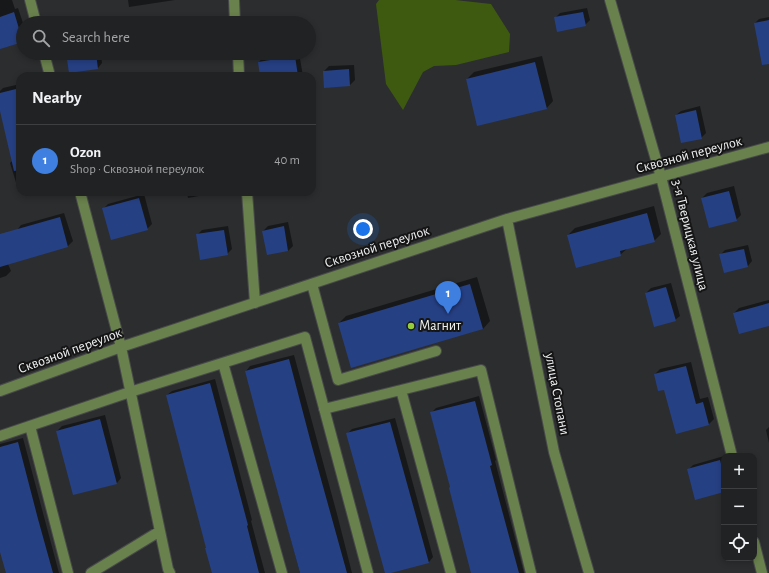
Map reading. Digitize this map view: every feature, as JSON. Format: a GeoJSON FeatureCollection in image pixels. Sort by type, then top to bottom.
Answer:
{"type":"FeatureCollection","features":[{"type":"Feature","properties":{"kind":"street"},"geometry":{"type":"LineString","coordinates":[[30,0],[34,16]]}},
{"type":"Feature","properties":{"kind":"street"},"geometry":{"type":"LineString","coordinates":[[234,0],[235,16]]}},
{"type":"Feature","properties":{"kind":"street","name":"3-я Тверицкая улица"},"geometry":{"type":"LineString","coordinates":[[610,0],[661,177],[731,453]]}},
{"type":"Feature","properties":{"kind":"street"},"geometry":{"type":"LineString","coordinates":[[46,60],[49,72]]}},
{"type":"Feature","properties":{"kind":"street"},"geometry":{"type":"LineString","coordinates":[[238,60],[239,72]]}},
{"type":"Feature","properties":{"kind":"street","name":"Сквозной переулок"},"geometry":{"type":"LineString","coordinates":[[0,391],[121,347],[507,219],[769,147]]}},
{"type":"Feature","properties":{"kind":"street"},"geometry":{"type":"LineString","coordinates":[[81,196],[121,347],[170,573]]}},
{"type":"Feature","properties":{"kind":"street"},"geometry":{"type":"LineString","coordinates":[[247,196],[255,303]]}},
{"type":"Feature","properties":{"kind":"street","name":"улица Стопани"},"geometry":{"type":"LineString","coordinates":[[507,219],[554,452],[589,573]]}},
{"type":"Feature","properties":{"kind":"street"},"geometry":{"type":"LineString","coordinates":[[312,284],[338,380],[436,351]]}},
{"type":"Feature","properties":{"kind":"street"},"geometry":{"type":"LineString","coordinates":[[0,436],[130,392],[305,337],[368,573]]}},
{"type":"Feature","properties":{"kind":"street"},"geometry":{"type":"LineString","coordinates":[[223,363],[282,573]]}},
{"type":"Feature","properties":{"kind":"street"},"geometry":{"type":"LineString","coordinates":[[324,409],[481,370],[531,573]]}},
{"type":"Feature","properties":{"kind":"street"},"geometry":{"type":"LineString","coordinates":[[401,390],[451,573]]}},
{"type":"Feature","properties":{"kind":"street"},"geometry":{"type":"LineString","coordinates":[[30,426],[68,573]]}},
{"type":"Feature","properties":{"kind":"street"},"geometry":{"type":"LineString","coordinates":[[91,573],[160,531]]}},
{"type":"Feature","properties":{"kind":"street"},"geometry":{"type":"LineString","coordinates":[[757,554],[762,573]]}},
{"type":"Feature","properties":{"kind":"green space"},"geometry":{"type":"Polygon","coordinates":[[[379,0],[455,0],[491,4],[510,34],[509,52],[456,65],[434,66],[423,72],[403,110],[386,84],[376,4],[379,0]]]}},
{"type":"Feature","properties":{"kind":"building"},"geometry":{"type":"Polygon","coordinates":[[[14,12],[16,19],[16,44],[0,49],[0,17],[14,12]]]}},
{"type":"Feature","properties":{"kind":"building"},"geometry":{"type":"Polygon","coordinates":[[[583,12],[586,26],[557,32],[554,17],[583,12]]]}},
{"type":"Feature","properties":{"kind":"building"},"geometry":{"type":"Polygon","coordinates":[[[769,20],[769,64],[762,65],[754,23],[769,20]]]}},
{"type":"Feature","properties":{"kind":"building"},"geometry":{"type":"Polygon","coordinates":[[[67,60],[97,60],[98,69],[69,72],[67,60]]]}},
{"type":"Feature","properties":{"kind":"building"},"geometry":{"type":"Polygon","coordinates":[[[270,60],[296,60],[297,72],[259,72],[258,62],[270,60]]]}},
{"type":"Feature","properties":{"kind":"building"},"geometry":{"type":"Polygon","coordinates":[[[535,62],[547,109],[477,126],[466,79],[535,62]]]}},
{"type":"Feature","properties":{"kind":"building"},"geometry":{"type":"Polygon","coordinates":[[[349,69],[350,86],[324,88],[323,71],[349,69]]]}},
{"type":"Feature","properties":{"kind":"building"},"geometry":{"type":"Polygon","coordinates":[[[16,89],[16,171],[14,171],[0,111],[0,93],[16,89]]]}},
{"type":"Feature","properties":{"kind":"building"},"geometry":{"type":"Polygon","coordinates":[[[696,110],[702,139],[681,143],[675,115],[696,110]]]}},
{"type":"Feature","properties":{"kind":"building"},"geometry":{"type":"Polygon","coordinates":[[[729,191],[737,221],[709,228],[701,198],[729,191]]]}},
{"type":"Feature","properties":{"kind":"building"},"geometry":{"type":"Polygon","coordinates":[[[139,198],[148,230],[111,240],[102,208],[139,198]]]}},
{"type":"Feature","properties":{"kind":"building"},"geometry":{"type":"Polygon","coordinates":[[[647,213],[655,242],[620,251],[621,256],[576,268],[567,235],[647,213]]]}},
{"type":"Feature","properties":{"kind":"building"},"geometry":{"type":"Polygon","coordinates":[[[60,217],[68,247],[0,267],[0,234],[60,217]]]}},
{"type":"Feature","properties":{"kind":"building"},"geometry":{"type":"Polygon","coordinates":[[[284,226],[288,251],[267,255],[262,231],[284,226]]]}},
{"type":"Feature","properties":{"kind":"building"},"geometry":{"type":"Polygon","coordinates":[[[224,230],[228,255],[200,260],[196,234],[224,230]]]}},
{"type":"Feature","properties":{"kind":"building"},"geometry":{"type":"Polygon","coordinates":[[[744,249],[748,267],[724,273],[719,254],[744,249]]]}},
{"type":"Feature","properties":{"kind":"building","name":"Магнит"},"geometry":{"type":"Polygon","coordinates":[[[470,284],[483,329],[351,368],[338,323],[470,284]]]}},
{"type":"Feature","properties":{"kind":"building"},"geometry":{"type":"Polygon","coordinates":[[[666,287],[676,321],[654,327],[645,293],[666,287]]]}},
{"type":"Feature","properties":{"kind":"building"},"geometry":{"type":"Polygon","coordinates":[[[769,303],[769,326],[739,334],[733,313],[769,303]]]}},
{"type":"Feature","properties":{"kind":"building"},"geometry":{"type":"Polygon","coordinates":[[[289,359],[347,573],[300,573],[262,435],[245,371],[289,359]]]}},
{"type":"Feature","properties":{"kind":"building"},"geometry":{"type":"Polygon","coordinates":[[[686,366],[696,404],[703,402],[709,425],[676,434],[664,390],[658,391],[654,374],[686,366]]]}},
{"type":"Feature","properties":{"kind":"building"},"geometry":{"type":"Polygon","coordinates":[[[210,383],[248,525],[259,573],[212,573],[205,548],[166,395],[210,383]]]}},
{"type":"Feature","properties":{"kind":"building"},"geometry":{"type":"Polygon","coordinates":[[[475,401],[492,465],[490,466],[519,573],[471,573],[449,488],[450,487],[430,412],[475,401]]]}},
{"type":"Feature","properties":{"kind":"building"},"geometry":{"type":"Polygon","coordinates":[[[100,419],[117,484],[73,495],[56,431],[100,419]]]}},
{"type":"Feature","properties":{"kind":"building"},"geometry":{"type":"Polygon","coordinates":[[[390,422],[429,563],[391,573],[385,573],[346,433],[390,422]]]}},
{"type":"Feature","properties":{"kind":"building"},"geometry":{"type":"Polygon","coordinates":[[[18,442],[53,573],[6,573],[0,552],[0,447],[18,442]]]}},
{"type":"Feature","properties":{"kind":"building"},"geometry":{"type":"Polygon","coordinates":[[[720,460],[721,493],[695,500],[687,469],[720,460]]]}},
{"type":"Feature","properties":{"kind":"place","name":"Ozon"},"geometry":{"type":"Point","coordinates":[448,314]}},
{"type":"Feature","properties":{"kind":"place","name":"Магнит"},"geometry":{"type":"Point","coordinates":[411,326]}}]}
